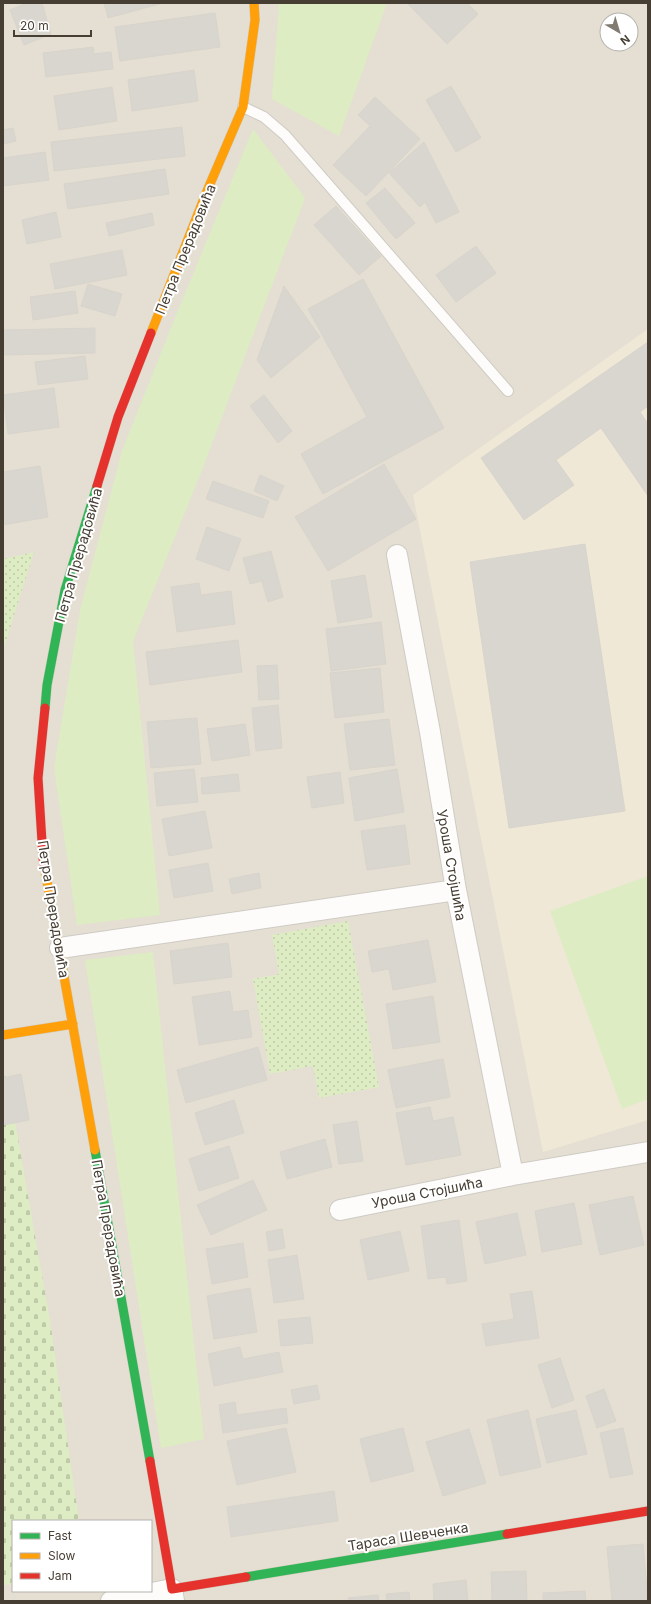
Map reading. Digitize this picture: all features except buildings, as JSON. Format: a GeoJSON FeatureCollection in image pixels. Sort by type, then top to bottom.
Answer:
{"type":"FeatureCollection","features":[{"type":"Feature","properties":{"kind":"street","name":"Петра Прерадовића"},"geometry":{"type":"LineString","coordinates":[[173,1595],[43,858],[38,778],[47,685],[65,590],[118,417],[207,191],[243,107],[255,20],[254,3]]}},
{"type":"Feature","properties":{"kind":"street","name":"Уроша Стојшића"},"geometry":{"type":"LineString","coordinates":[[397,555],[430,732],[456,890],[513,1175]]}},
{"type":"Feature","properties":{"kind":"street"},"geometry":{"type":"LineString","coordinates":[[60,948],[456,890]]}},
{"type":"Feature","properties":{"kind":"street"},"geometry":{"type":"LineString","coordinates":[[3,1034],[73,1024]]}},
{"type":"Feature","properties":{"kind":"street","name":"Уроша Стојшића"},"geometry":{"type":"LineString","coordinates":[[340,1210],[513,1175],[648,1152]]}},
{"type":"Feature","properties":{"kind":"street","name":"Тараса Шевченка"},"geometry":{"type":"LineString","coordinates":[[173,1595],[648,1510]]}},
{"type":"Feature","properties":{"kind":"street"},"geometry":{"type":"LineString","coordinates":[[111,1601],[173,1595]]}},
{"type":"Feature","properties":{"kind":"lane"},"geometry":{"type":"LineString","coordinates":[[243,107],[264,117],[285,135],[508,391]]}},
{"type":"Feature","properties":{"kind":"shaded area"},"geometry":{"type":"Polygon","coordinates":[[[3,3],[648,3],[648,1601],[3,1601],[3,3]]]}},
{"type":"Feature","properties":{"kind":"shaded area"},"geometry":{"type":"Polygon","coordinates":[[[648,329],[648,1120],[543,1152],[413,495],[648,329]]]}},
{"type":"Feature","properties":{"kind":"green space"},"geometry":{"type":"Polygon","coordinates":[[[279,3],[387,3],[339,136],[272,99],[279,3]]]}},
{"type":"Feature","properties":{"kind":"green space"},"geometry":{"type":"Polygon","coordinates":[[[253,129],[305,198],[200,475],[133,641],[160,915],[77,925],[54,768],[80,610],[122,451],[253,129]]]}},
{"type":"Feature","properties":{"kind":"green space"},"geometry":{"type":"Polygon","coordinates":[[[34,552],[3,650],[3,559],[34,552]]]}},
{"type":"Feature","properties":{"kind":"green space"},"geometry":{"type":"Polygon","coordinates":[[[648,876],[648,1099],[622,1109],[550,911],[648,876]]]}},
{"type":"Feature","properties":{"kind":"green space"},"geometry":{"type":"Polygon","coordinates":[[[348,921],[379,1087],[319,1098],[313,1066],[270,1074],[253,979],[279,974],[272,935],[348,921]]]}},
{"type":"Feature","properties":{"kind":"green space"},"geometry":{"type":"Polygon","coordinates":[[[153,952],[204,1439],[161,1448],[85,960],[153,952]]]}},
{"type":"Feature","properties":{"kind":"green space"},"geometry":{"type":"Polygon","coordinates":[[[7,1076],[50,1321],[79,1520],[12,1520],[12,1584],[3,1585],[3,1077],[7,1076]]]}},
{"type":"Feature","properties":{"kind":"traffic: fast"},"geometry":{"type":"LineString","coordinates":[[45,708],[47,685],[65,590],[97,486]]}},
{"type":"Feature","properties":{"kind":"traffic: fast"},"geometry":{"type":"LineString","coordinates":[[95,1150],[150,1461]]}},
{"type":"Feature","properties":{"kind":"traffic: fast"},"geometry":{"type":"LineString","coordinates":[[246,1577],[507,1534]]}},
{"type":"Feature","properties":{"kind":"traffic: slow"},"geometry":{"type":"LineString","coordinates":[[151,333],[207,191],[243,107],[255,20],[254,3]]}},
{"type":"Feature","properties":{"kind":"traffic: slow"},"geometry":{"type":"LineString","coordinates":[[45,870],[95,1150]]}},
{"type":"Feature","properties":{"kind":"traffic: slow"},"geometry":{"type":"LineString","coordinates":[[3,1035],[73,1024]]}},
{"type":"Feature","properties":{"kind":"traffic: jam"},"geometry":{"type":"LineString","coordinates":[[97,486],[118,417],[151,333]]}},
{"type":"Feature","properties":{"kind":"traffic: jam"},"geometry":{"type":"LineString","coordinates":[[45,708],[38,778],[45,870]]}},
{"type":"Feature","properties":{"kind":"traffic: jam"},"geometry":{"type":"LineString","coordinates":[[150,1461],[172,1589],[246,1577]]}},
{"type":"Feature","properties":{"kind":"traffic: jam"},"geometry":{"type":"LineString","coordinates":[[507,1534],[648,1511]]}}]}
